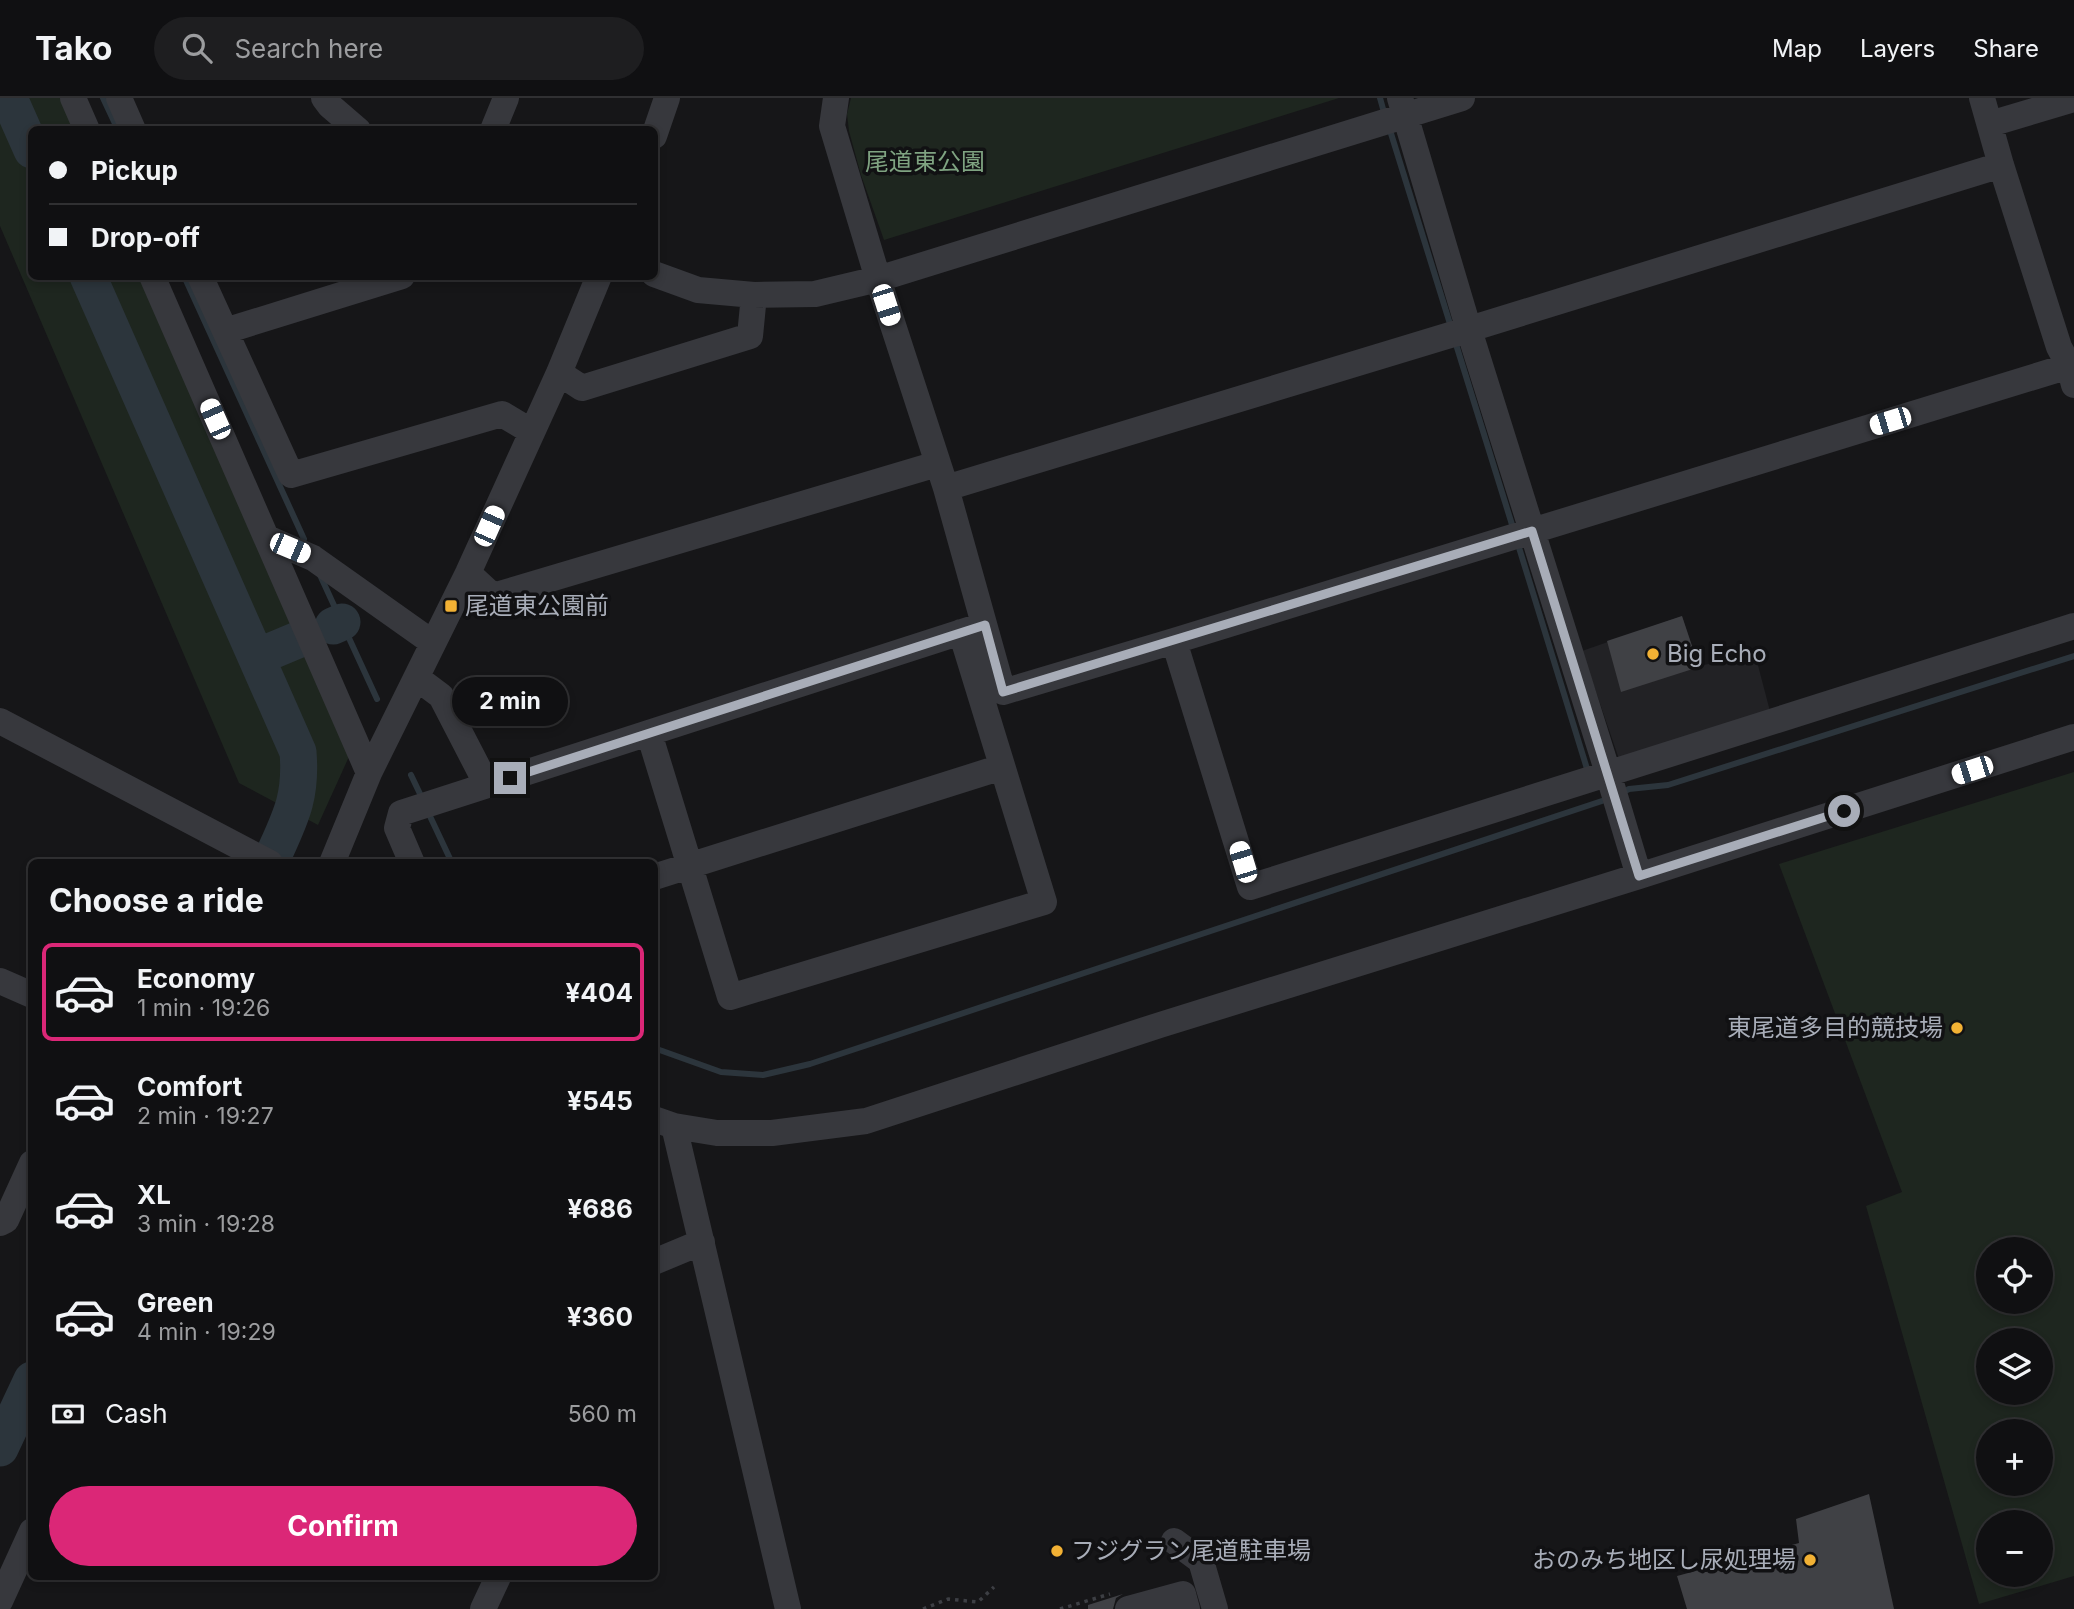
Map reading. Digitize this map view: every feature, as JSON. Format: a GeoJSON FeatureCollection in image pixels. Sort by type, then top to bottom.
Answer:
{"type":"FeatureCollection","features":[{"type":"Feature","properties":{"kind":"street"},"geometry":{"type":"LineString","coordinates":[[73,98],[85,126]]}},
{"type":"Feature","properties":{"kind":"street"},"geometry":{"type":"LineString","coordinates":[[119,98],[131,126]]}},
{"type":"Feature","properties":{"kind":"street"},"geometry":{"type":"LineString","coordinates":[[324,98],[353,126]]}},
{"type":"Feature","properties":{"kind":"street"},"geometry":{"type":"LineString","coordinates":[[495,126],[506,98]]}},
{"type":"Feature","properties":{"kind":"street"},"geometry":{"type":"LineString","coordinates":[[657,126],[667,98]]}},
{"type":"Feature","properties":{"kind":"street"},"geometry":{"type":"LineString","coordinates":[[649,733],[730,997],[1044,902],[1002,767],[941,476],[832,126],[836,98]]}},
{"type":"Feature","properties":{"kind":"street"},"geometry":{"type":"LineString","coordinates":[[658,275],[698,290],[754,295],[815,294],[878,279],[1394,114],[1462,98]]}},
{"type":"Feature","properties":{"kind":"street"},"geometry":{"type":"LineString","coordinates":[[973,629],[1003,692],[1521,535],[2071,376],[2059,347],[1982,98]]}},
{"type":"Feature","properties":{"kind":"street"},"geometry":{"type":"LineString","coordinates":[[1990,124],[2074,99]]}},
{"type":"Feature","properties":{"kind":"street"},"geometry":{"type":"LineString","coordinates":[[1394,114],[1457,333],[1521,535],[1604,785],[1639,876]]}},
{"type":"Feature","properties":{"kind":"street"},"geometry":{"type":"LineString","coordinates":[[468,573],[493,596],[941,476],[1457,333],[2001,165]]}},
{"type":"Feature","properties":{"kind":"street"},"geometry":{"type":"LineString","coordinates":[[154,280],[369,774]]}},
{"type":"Feature","properties":{"kind":"street"},"geometry":{"type":"LineString","coordinates":[[202,280],[291,475],[502,414],[532,432]]}},
{"type":"Feature","properties":{"kind":"street"},"geometry":{"type":"LineString","coordinates":[[225,331],[389,280]]}},
{"type":"Feature","properties":{"kind":"street"},"geometry":{"type":"LineString","coordinates":[[334,859],[369,774],[468,573],[559,373],[597,280]]}},
{"type":"Feature","properties":{"kind":"street"},"geometry":{"type":"LineString","coordinates":[[559,373],[582,388],[750,336],[754,295]]}},
{"type":"Feature","properties":{"kind":"street"},"geometry":{"type":"LineString","coordinates":[[267,538],[313,558],[433,643]]}},
{"type":"Feature","properties":{"kind":"street"},"geometry":{"type":"LineString","coordinates":[[1174,641],[1251,887],[1604,785],[2074,626]]}},
{"type":"Feature","properties":{"kind":"street"},"geometry":{"type":"LineString","coordinates":[[410,859],[397,828],[401,813],[973,629]]}},
{"type":"Feature","properties":{"kind":"street"},"geometry":{"type":"LineString","coordinates":[[417,678],[441,696],[487,785]]}},
{"type":"Feature","properties":{"kind":"street"},"geometry":{"type":"LineString","coordinates":[[0,720],[262,859]]}},
{"type":"Feature","properties":{"kind":"street"},"geometry":{"type":"LineString","coordinates":[[788,1609],[702,1242],[664,1122],[717,1133],[772,1133],[866,1121],[1160,1025],[2074,737]]}},
{"type":"Feature","properties":{"kind":"street"},"geometry":{"type":"LineString","coordinates":[[658,876],[1002,767]]}},
{"type":"Feature","properties":{"kind":"street"},"geometry":{"type":"LineString","coordinates":[[0,981],[28,993]]}},
{"type":"Feature","properties":{"kind":"street"},"geometry":{"type":"LineString","coordinates":[[0,1223],[6,1220],[28,1172]]}},
{"type":"Feature","properties":{"kind":"street"},"geometry":{"type":"LineString","coordinates":[[658,1260],[702,1242]]}},
{"type":"Feature","properties":{"kind":"street"},"geometry":{"type":"LineString","coordinates":[[0,1601],[28,1540]]}},
{"type":"Feature","properties":{"kind":"street"},"geometry":{"type":"LineString","coordinates":[[1174,1541],[1201,1561],[1215,1609]]}},
{"type":"Feature","properties":{"kind":"street"},"geometry":{"type":"LineString","coordinates":[[483,1609],[497,1580]]}},
{"type":"Feature","properties":{"kind":"street"},"geometry":{"type":"LineString","coordinates":[[1128,1609],[1183,1594],[1187,1609]]}},
{"type":"Feature","properties":{"kind":"path"},"geometry":{"type":"LineString","coordinates":[[923,1609],[948,1599],[978,1602],[994,1587]]}},
{"type":"Feature","properties":{"kind":"shaded area"},"geometry":{"type":"Polygon","coordinates":[[[1682,616],[1699,666],[1755,654],[1771,715],[1619,759],[1582,651],[1682,616]]]}},
{"type":"Feature","properties":{"kind":"green space"},"geometry":{"type":"Polygon","coordinates":[[[0,98],[60,98],[73,126],[28,126],[28,280],[141,280],[352,750],[318,825],[239,783],[0,226],[0,98]]]}},
{"type":"Feature","properties":{"kind":"green space","name":"尾道東公園"},"geometry":{"type":"Polygon","coordinates":[[[851,98],[1339,98],[884,240],[849,131],[847,114],[851,98]]]}},
{"type":"Feature","properties":{"kind":"green space","name":"東尾道多目的競技場"},"geometry":{"type":"Polygon","coordinates":[[[2074,772],[2074,1576],[2053,1582],[2053,1510],[1976,1510],[1976,1587],[2037,1587],[1979,1604],[1866,1206],[1902,1192],[1779,864],[2074,772]]]}},
{"type":"Feature","properties":{"kind":"building","name":"Big Echo"},"geometry":{"type":"Polygon","coordinates":[[[1682,616],[1699,667],[1621,692],[1607,641],[1682,616]]]}},
{"type":"Feature","properties":{"kind":"building","name":"おのみち地区し尿処理場"},"geometry":{"type":"Polygon","coordinates":[[[1869,1494],[1894,1609],[1687,1609],[1677,1576],[1799,1543],[1796,1519],[1869,1494]]]}},
{"type":"Feature","properties":{"kind":"building"},"geometry":{"type":"Polygon","coordinates":[[[1123,1594],[1116,1598],[1113,1609],[1088,1609],[1088,1605],[1123,1594]]]}},
{"type":"Feature","properties":{"kind":"waterway"},"geometry":{"type":"LineString","coordinates":[[9,98],[28,141]]}},
{"type":"Feature","properties":{"kind":"waterway"},"geometry":{"type":"LineString","coordinates":[[103,98],[116,126]]}},
{"type":"Feature","properties":{"kind":"waterway"},"geometry":{"type":"LineString","coordinates":[[1380,98],[1385,116]]}},
{"type":"Feature","properties":{"kind":"waterway"},"geometry":{"type":"LineString","coordinates":[[1389,127],[1451,327]]}},
{"type":"Feature","properties":{"kind":"waterway"},"geometry":{"type":"LineString","coordinates":[[90,280],[298,752],[296,797],[272,859]]}},
{"type":"Feature","properties":{"kind":"waterway"},"geometry":{"type":"LineString","coordinates":[[186,280],[304,539]]}},
{"type":"Feature","properties":{"kind":"waterway"},"geometry":{"type":"LineString","coordinates":[[1455,341],[1514,531]]}},
{"type":"Feature","properties":{"kind":"waterway"},"geometry":{"type":"LineString","coordinates":[[1517,541],[1588,772]]}},
{"type":"Feature","properties":{"kind":"waterway"},"geometry":{"type":"LineString","coordinates":[[320,575],[377,699]]}},
{"type":"Feature","properties":{"kind":"waterway"},"geometry":{"type":"LineString","coordinates":[[333,626],[342,622]]}},
{"type":"Feature","properties":{"kind":"waterway"},"geometry":{"type":"LineString","coordinates":[[257,657],[300,639]]}},
{"type":"Feature","properties":{"kind":"waterway"},"geometry":{"type":"LineString","coordinates":[[1621,793],[1629,789],[1668,785],[2074,656]]}},
{"type":"Feature","properties":{"kind":"waterway"},"geometry":{"type":"LineString","coordinates":[[411,775],[422,798]]}},
{"type":"Feature","properties":{"kind":"waterway"},"geometry":{"type":"LineString","coordinates":[[658,1049],[721,1072],[763,1075],[810,1064],[1608,799]]}},
{"type":"Feature","properties":{"kind":"waterway"},"geometry":{"type":"LineString","coordinates":[[428,812],[450,859]]}},
{"type":"Feature","properties":{"kind":"waterway"},"geometry":{"type":"LineString","coordinates":[[0,1448],[28,1388]]}},
{"type":"Feature","properties":{"kind":"place","name":"尾道東公園前"},"geometry":{"type":"Point","coordinates":[451,606]}},
{"type":"Feature","properties":{"kind":"place","name":"Big Echo"},"geometry":{"type":"Point","coordinates":[1653,654]}},
{"type":"Feature","properties":{"kind":"place","name":"東尾道多目的競技場"},"geometry":{"type":"Point","coordinates":[1957,1028]}},
{"type":"Feature","properties":{"kind":"place","name":"フジグラン尾道駐車場"},"geometry":{"type":"Point","coordinates":[1057,1551]}},
{"type":"Feature","properties":{"kind":"place","name":"おのみち地区し尿処理場"},"geometry":{"type":"Point","coordinates":[1810,1560]}},
{"type":"Feature","properties":{"kind":"route"},"geometry":{"type":"LineString","coordinates":[[510,778],[985,625],[1003,692],[1532,531],[1639,876],[1844,811]]}}]}
